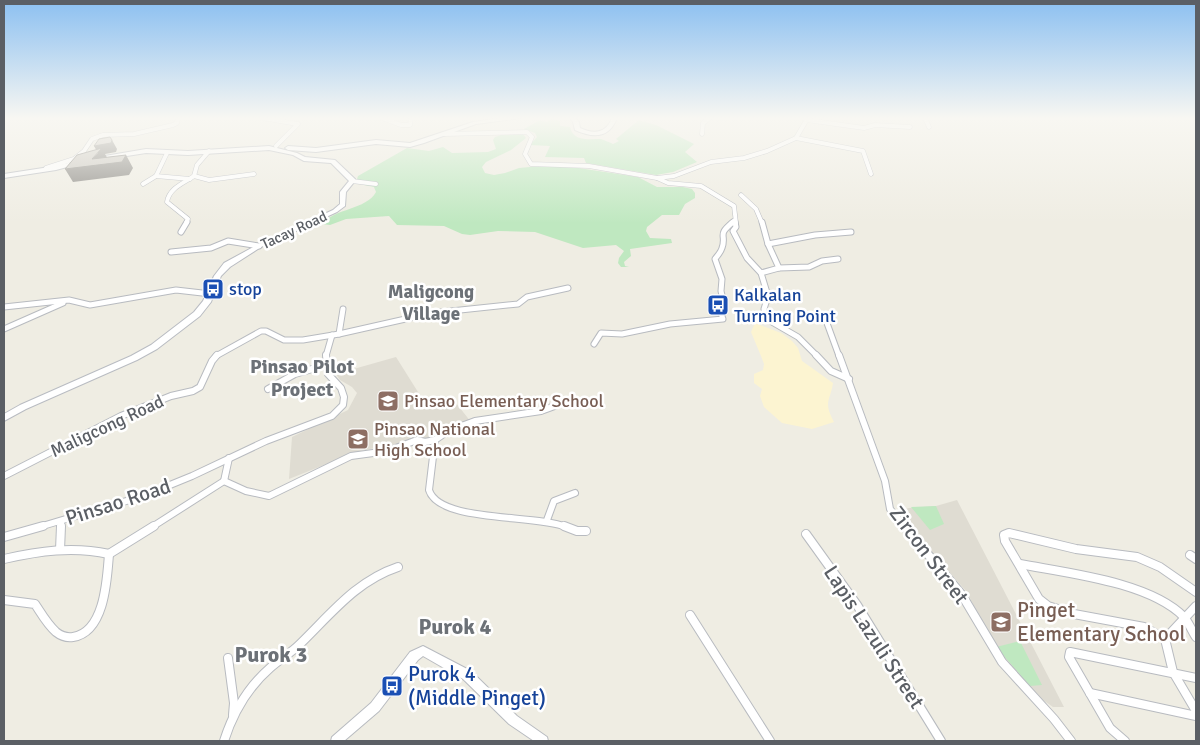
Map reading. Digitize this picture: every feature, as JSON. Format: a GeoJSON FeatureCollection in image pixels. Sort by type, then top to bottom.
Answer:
{"type":"FeatureCollection","features":[{"type":"Feature","properties":{"kind":"main road"},"geometry":{"type":"LineString","coordinates":[[4,176],[128,153]]}},
{"type":"Feature","properties":{"kind":"main road"},"geometry":{"type":"LineString","coordinates":[[167,153],[172,153]]}},
{"type":"Feature","properties":{"kind":"main road"},"geometry":{"type":"LineString","coordinates":[[291,153],[304,159],[333,161],[352,181]]}},
{"type":"Feature","properties":{"kind":"main road","name":"Tacay Road"},"geometry":{"type":"LineString","coordinates":[[4,418],[47,395],[113,368],[154,347],[193,318],[211,294],[218,276],[227,265],[259,246],[340,208],[343,204],[343,192],[352,181]]}},
{"type":"Feature","properties":{"kind":"street"},"geometry":{"type":"LineString","coordinates":[[25,173],[75,159],[82,153]]}},
{"type":"Feature","properties":{"kind":"street"},"geometry":{"type":"LineString","coordinates":[[144,184],[156,176],[167,153]]}},
{"type":"Feature","properties":{"kind":"street"},"geometry":{"type":"LineString","coordinates":[[181,232],[188,219],[166,200],[170,192],[194,176],[197,164],[207,153]]}},
{"type":"Feature","properties":{"kind":"street"},"geometry":{"type":"LineString","coordinates":[[525,153],[525,156],[531,164],[589,166],[657,178],[668,183],[695,185],[706,188],[732,203],[736,227],[733,231],[734,235],[742,246],[747,258],[761,273],[768,296],[764,309],[765,318],[773,325],[787,330],[798,337],[830,371],[848,379]]}},
{"type":"Feature","properties":{"kind":"street"},"geometry":{"type":"LineString","coordinates":[[657,178],[674,176],[710,162],[748,157],[759,153]]}},
{"type":"Feature","properties":{"kind":"street"},"geometry":{"type":"LineString","coordinates":[[864,153],[871,174]]}},
{"type":"Feature","properties":{"kind":"street"},"geometry":{"type":"LineString","coordinates":[[194,176],[209,180],[254,174]]}},
{"type":"Feature","properties":{"kind":"street"},"geometry":{"type":"LineString","coordinates":[[156,176],[190,179]]}},
{"type":"Feature","properties":{"kind":"street"},"geometry":{"type":"LineString","coordinates":[[352,181],[376,184]]}},
{"type":"Feature","properties":{"kind":"street"},"geometry":{"type":"LineString","coordinates":[[741,195],[756,209],[760,216],[768,244],[778,268]]}},
{"type":"Feature","properties":{"kind":"street"},"geometry":{"type":"LineString","coordinates":[[594,344],[601,332],[622,334],[670,324],[723,319],[718,304],[724,304],[720,292],[722,279],[715,259],[723,246],[722,237],[724,229],[735,220]]}},
{"type":"Feature","properties":{"kind":"street"},"geometry":{"type":"LineString","coordinates":[[768,244],[815,235],[851,232]]}},
{"type":"Feature","properties":{"kind":"street"},"geometry":{"type":"LineString","coordinates":[[171,252],[212,248],[228,241],[259,246]]}},
{"type":"Feature","properties":{"kind":"street"},"geometry":{"type":"LineString","coordinates":[[761,273],[778,268],[809,267],[822,261],[838,259]]}},
{"type":"Feature","properties":{"kind":"street","name":"Maligcong Road"},"geometry":{"type":"LineString","coordinates":[[4,476],[121,416],[171,396],[193,391],[200,387],[212,361],[217,355],[256,332],[266,331],[284,340],[291,341],[335,335],[432,312],[518,304],[527,297],[568,288]]}},
{"type":"Feature","properties":{"kind":"street"},"geometry":{"type":"LineString","coordinates":[[4,307],[69,300],[90,306],[161,291],[176,290],[211,294]]}},
{"type":"Feature","properties":{"kind":"street"},"geometry":{"type":"LineString","coordinates":[[4,329],[69,300]]}},
{"type":"Feature","properties":{"kind":"street"},"geometry":{"type":"LineString","coordinates":[[268,389],[295,374],[326,365],[325,351],[335,335],[343,309]]}},
{"type":"Feature","properties":{"kind":"street","name":"Zircon Street"},"geometry":{"type":"LineString","coordinates":[[824,315],[885,481],[890,509],[962,595],[1002,662],[1054,719],[1071,741]]}},
{"type":"Feature","properties":{"kind":"street","name":"Pinsao Road"},"geometry":{"type":"LineString","coordinates":[[4,537],[143,496],[192,476],[266,441],[306,427],[341,410],[344,402],[343,392],[328,375],[326,365]]}},
{"type":"Feature","properties":{"kind":"street"},"geometry":{"type":"LineString","coordinates":[[224,482],[247,492],[269,496],[351,456],[388,451],[417,440],[426,442],[435,440],[448,431],[475,421],[541,411],[571,400]]}},
{"type":"Feature","properties":{"kind":"street"},"geometry":{"type":"LineString","coordinates":[[435,440],[436,448],[429,483],[432,499],[442,507],[500,517],[547,520],[566,525],[579,532],[586,531]]}},
{"type":"Feature","properties":{"kind":"street"},"geometry":{"type":"LineString","coordinates":[[224,482],[228,458]]}},
{"type":"Feature","properties":{"kind":"street"},"geometry":{"type":"LineString","coordinates":[[4,559],[60,550],[85,550],[109,554],[224,482]]}},
{"type":"Feature","properties":{"kind":"street"},"geometry":{"type":"LineString","coordinates":[[547,520],[554,501],[575,493]]}},
{"type":"Feature","properties":{"kind":"street"},"geometry":{"type":"LineString","coordinates":[[60,550],[61,521]]}},
{"type":"Feature","properties":{"kind":"street"},"geometry":{"type":"LineString","coordinates":[[1196,592],[1160,567],[1137,557],[1076,549],[1009,533],[1004,535],[1039,599],[1045,605],[1059,610],[1146,627],[1165,639],[1173,672],[1196,711]]}},
{"type":"Feature","properties":{"kind":"street","name":"Lapis Lazuli Street"},"geometry":{"type":"LineString","coordinates":[[806,534],[857,605],[941,741]]}},
{"type":"Feature","properties":{"kind":"street"},"geometry":{"type":"LineString","coordinates":[[4,600],[35,604],[50,626],[60,635],[69,637],[80,635],[93,625],[98,616],[109,554]]}},
{"type":"Feature","properties":{"kind":"street"},"geometry":{"type":"LineString","coordinates":[[1020,564],[1076,575],[1150,594],[1184,618],[1196,637]]}},
{"type":"Feature","properties":{"kind":"street"},"geometry":{"type":"LineString","coordinates":[[224,741],[233,718],[246,695],[260,677],[301,644],[341,600],[383,571],[398,567]]}},
{"type":"Feature","properties":{"kind":"street"},"geometry":{"type":"LineString","coordinates":[[1165,639],[1196,606]]}},
{"type":"Feature","properties":{"kind":"street"},"geometry":{"type":"LineString","coordinates":[[690,615],[770,741]]}},
{"type":"Feature","properties":{"kind":"street"},"geometry":{"type":"LineString","coordinates":[[336,741],[375,707],[414,656],[423,651],[467,675],[513,720],[543,741]]}},
{"type":"Feature","properties":{"kind":"street"},"geometry":{"type":"LineString","coordinates":[[1124,741],[1110,728],[1069,657],[1070,652],[1196,678]]}},
{"type":"Feature","properties":{"kind":"street"},"geometry":{"type":"LineString","coordinates":[[228,658],[234,703],[233,718]]}},
{"type":"Feature","properties":{"kind":"street"},"geometry":{"type":"LineString","coordinates":[[1090,692],[1196,716]]}},
{"type":"Feature","properties":{"kind":"shaded area"},"geometry":{"type":"Polygon","coordinates":[[[396,357],[428,408],[452,398],[471,422],[435,439],[425,439],[359,451],[289,479],[292,437],[348,410],[357,393],[352,387],[340,380],[336,374],[396,357]]]}},
{"type":"Feature","properties":{"kind":"shaded area","name":"Pinget Elementary School"},"geometry":{"type":"Polygon","coordinates":[[[957,500],[1064,707],[1053,707],[1037,696],[996,652],[967,592],[895,512],[909,508],[936,506],[957,500]]]}},
{"type":"Feature","properties":{"kind":"green space"},"geometry":{"type":"Polygon","coordinates":[[[399,153],[505,153],[486,162],[482,167],[485,173],[494,175],[519,168],[540,166],[572,167],[638,177],[657,187],[692,189],[695,193],[695,198],[685,204],[679,215],[662,215],[647,227],[646,231],[650,238],[671,239],[672,243],[630,249],[631,256],[624,262],[625,266],[629,267],[621,267],[618,263],[624,251],[616,245],[583,248],[535,232],[498,231],[470,235],[462,234],[444,226],[397,225],[389,216],[346,219],[330,225],[322,224],[335,215],[358,206],[371,198],[376,192],[374,187],[364,185],[357,179],[358,176],[399,153]]]}},
{"type":"Feature","properties":{"kind":"green space"},"geometry":{"type":"Polygon","coordinates":[[[547,153],[686,153],[697,162],[673,172],[656,175],[586,163],[584,158],[545,157],[547,153]]]}},
{"type":"Feature","properties":{"kind":"green space"},"geometry":{"type":"Polygon","coordinates":[[[936,506],[944,524],[930,530],[911,507],[936,506]]]}},
{"type":"Feature","properties":{"kind":"green space"},"geometry":{"type":"Polygon","coordinates":[[[1020,641],[1042,685],[1030,686],[996,647],[1020,641]]]}},
{"type":"Feature","properties":{"kind":"sand"},"geometry":{"type":"Polygon","coordinates":[[[755,323],[781,333],[792,341],[798,348],[802,361],[833,383],[828,405],[834,422],[812,429],[782,423],[764,407],[760,396],[762,389],[754,383],[754,374],[763,370],[764,364],[751,332],[755,323]]]}},
{"type":"Feature","properties":{"kind":"building"},"geometry":{"type":"Polygon","coordinates":[[[98,153],[92,159],[126,155],[122,162],[65,169],[77,155],[98,153]]]}},
{"type":"Feature","properties":{"kind":"place","name":"stop"},"geometry":{"type":"Point","coordinates":[213,289]}},
{"type":"Feature","properties":{"kind":"place","name":"Kalkalan Turning Point"},"geometry":{"type":"Point","coordinates":[718,305]}},
{"type":"Feature","properties":{"kind":"place","name":"Pinsao Elementary School"},"geometry":{"type":"Point","coordinates":[388,401]}},
{"type":"Feature","properties":{"kind":"place","name":"Pinsao National High School"},"geometry":{"type":"Point","coordinates":[358,439]}},
{"type":"Feature","properties":{"kind":"place","name":"Pinget Elementary School"},"geometry":{"type":"Point","coordinates":[1001,622]}},
{"type":"Feature","properties":{"kind":"place","name":"Purok 4 (Middle Pinget)"},"geometry":{"type":"Point","coordinates":[392,686]}},
{"type":"Feature","properties":{"kind":"district","name":"Maligcong Village"},"geometry":{"type":"Point","coordinates":[431,303]}},
{"type":"Feature","properties":{"kind":"district","name":"Pinsao Pilot Project"},"geometry":{"type":"Point","coordinates":[302,378]}},
{"type":"Feature","properties":{"kind":"district","name":"Purok 4"},"geometry":{"type":"Point","coordinates":[455,626]}},
{"type":"Feature","properties":{"kind":"district","name":"Purok 3"},"geometry":{"type":"Point","coordinates":[271,654]}}]}
